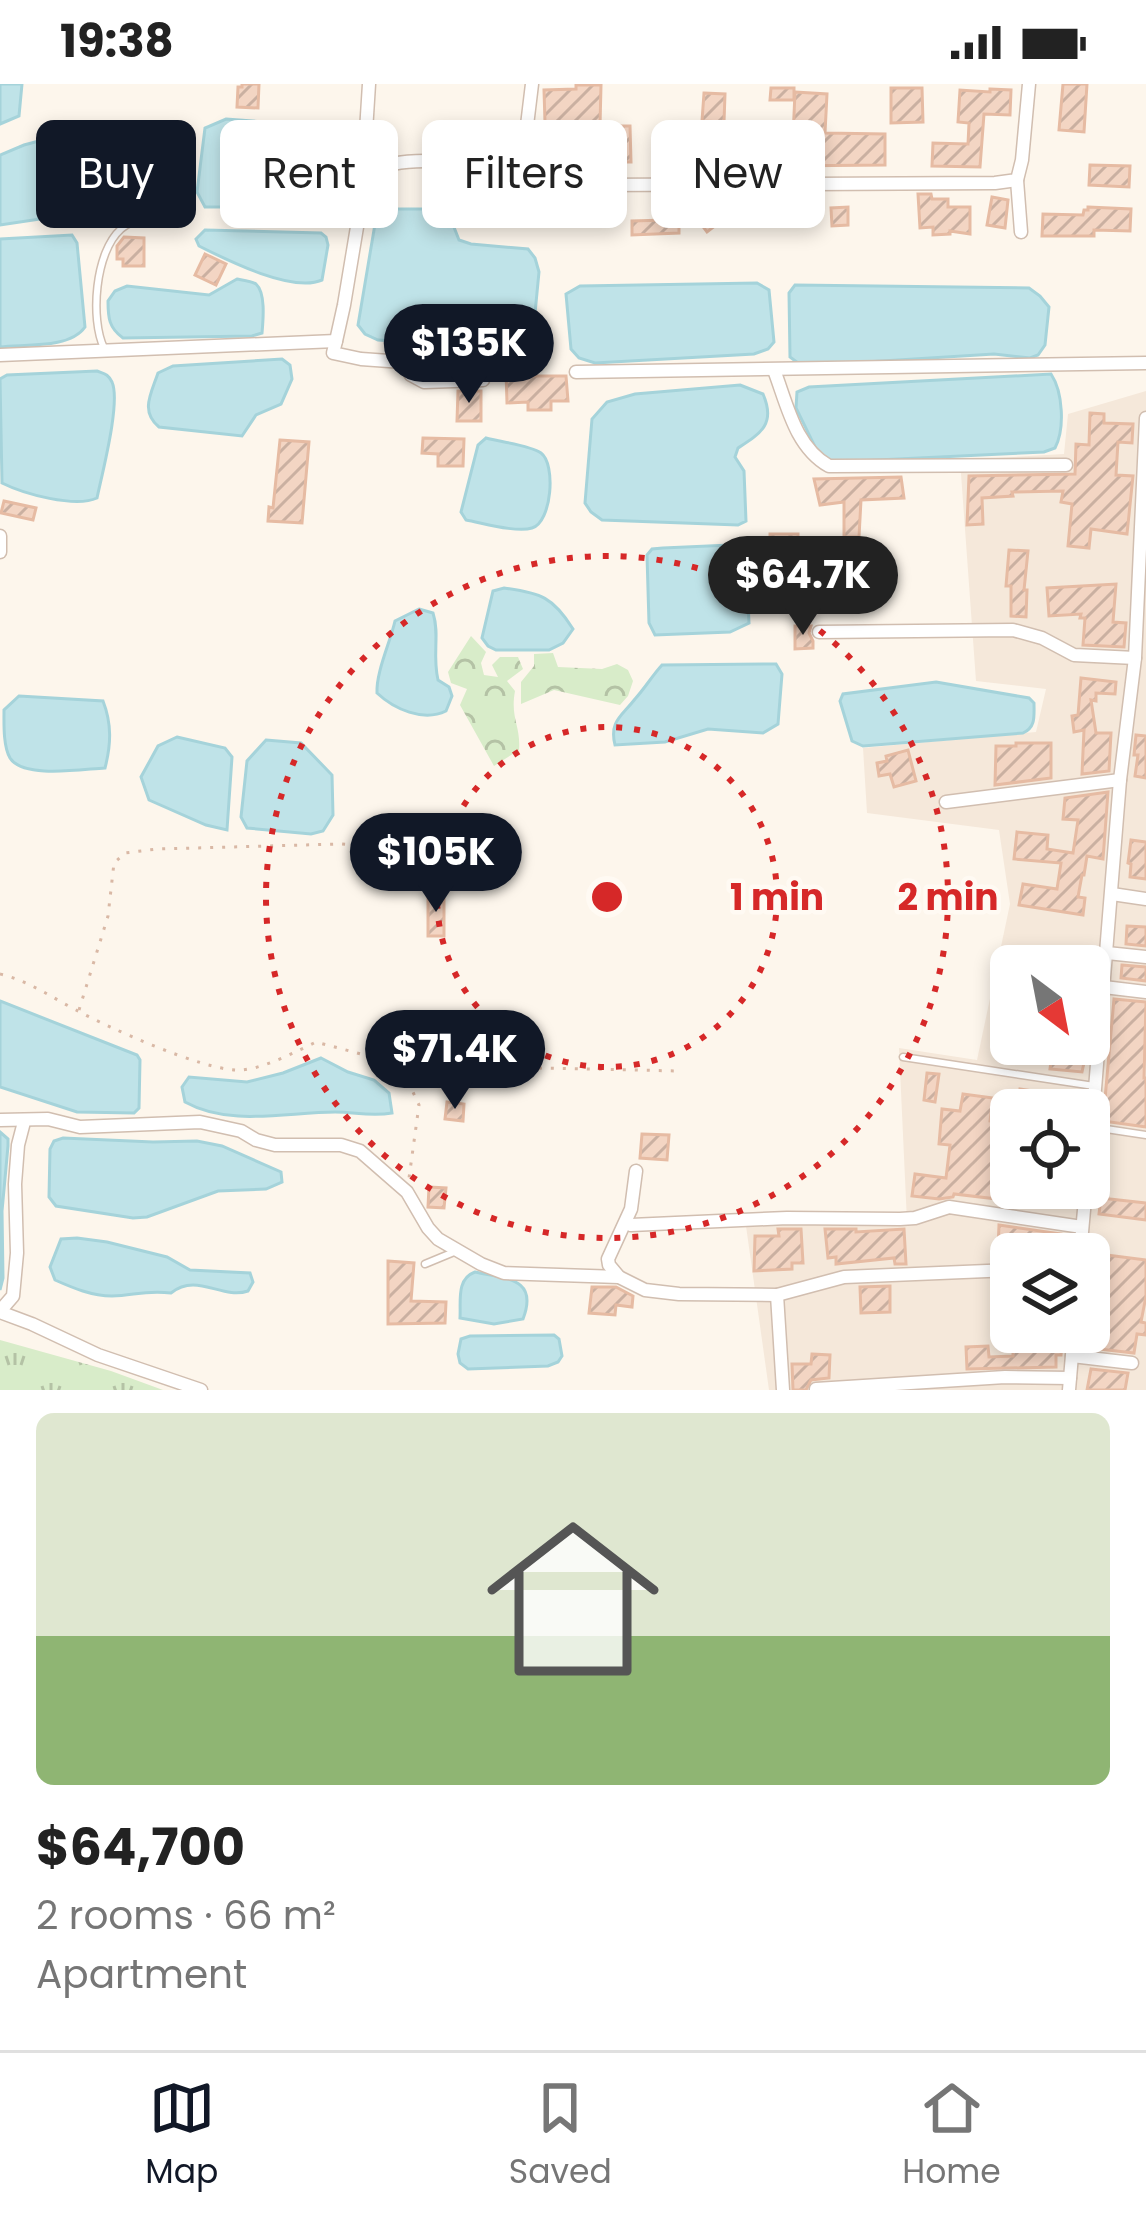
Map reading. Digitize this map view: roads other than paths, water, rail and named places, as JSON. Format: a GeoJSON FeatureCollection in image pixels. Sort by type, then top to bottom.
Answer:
{"type":"FeatureCollection","features":[{"type":"Feature","properties":{"kind":"street"},"geometry":{"type":"LineString","coordinates":[[367,120],[369,84]]}},
{"type":"Feature","properties":{"kind":"street"},"geometry":{"type":"LineString","coordinates":[[528,120],[532,84]]}},
{"type":"Feature","properties":{"kind":"street"},"geometry":{"type":"LineString","coordinates":[[1021,232],[1017,180],[1029,84]]}},
{"type":"Feature","properties":{"kind":"street"},"geometry":{"type":"LineString","coordinates":[[627,185],[1017,180]]}},
{"type":"Feature","properties":{"kind":"street"},"geometry":{"type":"LineString","coordinates":[[357,228],[333,353],[403,362],[424,382],[483,380]]}},
{"type":"Feature","properties":{"kind":"street"},"geometry":{"type":"LineString","coordinates":[[0,355],[336,341]]}},
{"type":"Feature","properties":{"kind":"street"},"geometry":{"type":"LineString","coordinates":[[576,372],[1146,364]]}},
{"type":"Feature","properties":{"kind":"street"},"geometry":{"type":"LineString","coordinates":[[773,370],[802,442],[813,457],[829,466],[1066,465]]}},
{"type":"Feature","properties":{"kind":"street"},"geometry":{"type":"LineString","coordinates":[[1108,945],[1120,781],[1142,604],[1146,418]]}},
{"type":"Feature","properties":{"kind":"street"},"geometry":{"type":"LineString","coordinates":[[0,536],[0,552]]}},
{"type":"Feature","properties":{"kind":"street"},"geometry":{"type":"LineString","coordinates":[[819,632],[1013,630],[1074,655],[1135,658]]}},
{"type":"Feature","properties":{"kind":"street"},"geometry":{"type":"LineString","coordinates":[[946,802],[1120,781]]}},
{"type":"Feature","properties":{"kind":"street"},"geometry":{"type":"LineString","coordinates":[[1112,894],[1146,899]]}},
{"type":"Feature","properties":{"kind":"street"},"geometry":{"type":"LineString","coordinates":[[1110,953],[1146,957]]}},
{"type":"Feature","properties":{"kind":"street"},"geometry":{"type":"LineString","coordinates":[[1110,988],[1146,992]]}},
{"type":"Feature","properties":{"kind":"street"},"geometry":{"type":"LineString","coordinates":[[1097,1087],[1099,1065]]}},
{"type":"Feature","properties":{"kind":"street"},"geometry":{"type":"LineString","coordinates":[[0,1120],[47,1119],[80,1127],[200,1122],[275,1145],[341,1145],[360,1151],[407,1192],[438,1239],[504,1273],[619,1277]]}},
{"type":"Feature","properties":{"kind":"street"},"geometry":{"type":"LineString","coordinates":[[24,1121],[15,1184],[13,1296],[0,1312],[98,1355],[201,1390]]}},
{"type":"Feature","properties":{"kind":"street"},"geometry":{"type":"LineString","coordinates":[[636,1171],[631,1208],[608,1259],[619,1277],[645,1290],[776,1295],[844,1277],[990,1271]]}},
{"type":"Feature","properties":{"kind":"street"},"geometry":{"type":"LineString","coordinates":[[626,1222],[900,1219],[949,1208],[1082,1227]]}},
{"type":"Feature","properties":{"kind":"street"},"geometry":{"type":"LineString","coordinates":[[1082,1233],[1084,1209]]}},
{"type":"Feature","properties":{"kind":"street"},"geometry":{"type":"LineString","coordinates":[[776,1295],[783,1390]]}},
{"type":"Feature","properties":{"kind":"street"},"geometry":{"type":"LineString","coordinates":[[816,1389],[1005,1377],[1070,1384],[1072,1353]]}},
{"type":"Feature","properties":{"kind":"street"},"geometry":{"type":"LineString","coordinates":[[1072,1356],[1132,1363]]}},
{"type":"Feature","properties":{"kind":"lane"},"geometry":{"type":"LineString","coordinates":[[104,348],[97,333],[95,296],[108,249],[122,228]]}},
{"type":"Feature","properties":{"kind":"lane"},"geometry":{"type":"LineString","coordinates":[[903,1057],[1097,1087]]}},
{"type":"Feature","properties":{"kind":"lane"},"geometry":{"type":"LineString","coordinates":[[1110,1130],[1146,1135]]}},
{"type":"Feature","properties":{"kind":"lane"},"geometry":{"type":"LineString","coordinates":[[425,1264],[457,1250]]}},
{"type":"Feature","properties":{"kind":"water"},"geometry":{"type":"Polygon","coordinates":[[[0,84],[22,84],[19,116],[0,124],[0,84]]]}},
{"type":"Feature","properties":{"kind":"water"},"geometry":{"type":"Polygon","coordinates":[[[220,122],[220,207],[205,207],[197,192],[205,128],[220,122]]]}},
{"type":"Feature","properties":{"kind":"water"},"geometry":{"type":"Polygon","coordinates":[[[36,142],[36,220],[0,225],[0,155],[36,142]]]}},
{"type":"Feature","properties":{"kind":"water"},"geometry":{"type":"Polygon","coordinates":[[[398,209],[422,209],[422,228],[454,228],[459,240],[528,249],[535,258],[539,272],[533,334],[525,342],[508,348],[378,340],[358,325],[374,228],[398,228],[398,209]]]}},
{"type":"Feature","properties":{"kind":"water"},"geometry":{"type":"Polygon","coordinates":[[[205,230],[321,233],[328,245],[322,280],[294,282],[242,266],[199,246],[196,239],[205,230]]]}},
{"type":"Feature","properties":{"kind":"water"},"geometry":{"type":"Polygon","coordinates":[[[72,235],[77,243],[85,327],[58,342],[0,347],[0,239],[72,235]]]}},
{"type":"Feature","properties":{"kind":"water"},"geometry":{"type":"Polygon","coordinates":[[[237,279],[259,288],[262,333],[123,338],[110,322],[108,301],[127,286],[209,295],[237,279]]]}},
{"type":"Feature","properties":{"kind":"water"},"geometry":{"type":"Polygon","coordinates":[[[757,283],[769,290],[774,342],[754,354],[595,363],[579,358],[571,349],[566,294],[580,286],[757,283]]]}},
{"type":"Feature","properties":{"kind":"water"},"geometry":{"type":"Polygon","coordinates":[[[795,285],[1029,288],[1049,307],[1045,345],[1030,358],[994,354],[802,366],[790,357],[789,293],[795,285]]]}},
{"type":"Feature","properties":{"kind":"water"},"geometry":{"type":"Polygon","coordinates":[[[282,359],[290,365],[292,379],[281,404],[256,415],[242,436],[159,427],[150,415],[158,373],[173,366],[282,359]]]}},
{"type":"Feature","properties":{"kind":"water"},"geometry":{"type":"Polygon","coordinates":[[[97,371],[112,382],[114,405],[97,498],[63,501],[2,483],[0,379],[97,371]]]}},
{"type":"Feature","properties":{"kind":"water"},"geometry":{"type":"Polygon","coordinates":[[[1051,374],[1061,421],[1055,448],[1044,452],[835,462],[819,455],[796,408],[797,392],[809,387],[1051,374]]]}},
{"type":"Feature","properties":{"kind":"water"},"geometry":{"type":"Polygon","coordinates":[[[740,385],[763,394],[768,413],[764,427],[738,448],[735,457],[744,471],[746,521],[738,525],[602,520],[591,512],[585,503],[592,419],[607,402],[635,394],[740,385]]]}},
{"type":"Feature","properties":{"kind":"water"},"geometry":{"type":"Polygon","coordinates":[[[486,438],[530,448],[546,459],[548,505],[532,528],[466,520],[461,512],[478,445],[486,438]]]}},
{"type":"Feature","properties":{"kind":"water"},"geometry":{"type":"Polygon","coordinates":[[[730,545],[746,556],[749,623],[730,632],[655,635],[649,623],[647,555],[652,549],[730,545]]]}},
{"type":"Feature","properties":{"kind":"water"},"geometry":{"type":"Polygon","coordinates":[[[504,588],[552,603],[573,629],[563,643],[549,650],[488,646],[482,638],[493,591],[504,588]]]}},
{"type":"Feature","properties":{"kind":"water"},"geometry":{"type":"Polygon","coordinates":[[[419,609],[433,613],[438,680],[449,687],[452,696],[446,711],[437,714],[409,712],[377,693],[395,621],[419,609]]]}},
{"type":"Feature","properties":{"kind":"water"},"geometry":{"type":"Polygon","coordinates":[[[776,664],[782,674],[778,724],[763,733],[708,729],[665,742],[615,745],[618,719],[662,665],[776,664]]]}},
{"type":"Feature","properties":{"kind":"water"},"geometry":{"type":"Polygon","coordinates":[[[936,682],[1029,698],[1034,703],[1032,724],[1023,733],[863,746],[852,741],[840,701],[843,694],[936,682]]]}},
{"type":"Feature","properties":{"kind":"water"},"geometry":{"type":"Polygon","coordinates":[[[19,696],[103,701],[110,734],[105,768],[54,771],[17,764],[6,747],[4,710],[19,696]]]}},
{"type":"Feature","properties":{"kind":"water"},"geometry":{"type":"Polygon","coordinates":[[[177,737],[225,748],[232,757],[227,830],[149,800],[141,777],[158,746],[177,737]]]}},
{"type":"Feature","properties":{"kind":"water"},"geometry":{"type":"Polygon","coordinates":[[[266,740],[301,743],[332,775],[333,815],[323,831],[247,828],[241,817],[247,761],[266,740]]]}},
{"type":"Feature","properties":{"kind":"water"},"geometry":{"type":"Polygon","coordinates":[[[0,1001],[137,1055],[139,1108],[134,1113],[77,1112],[0,1087],[0,1001]]]}},
{"type":"Feature","properties":{"kind":"water"},"geometry":{"type":"Polygon","coordinates":[[[321,1058],[374,1080],[389,1093],[392,1113],[240,1116],[185,1102],[182,1087],[189,1077],[247,1082],[321,1058]]]}},
{"type":"Feature","properties":{"kind":"water"},"geometry":{"type":"Polygon","coordinates":[[[0,1132],[8,1146],[0,1290],[0,1132]]]}},
{"type":"Feature","properties":{"kind":"water"},"geometry":{"type":"Polygon","coordinates":[[[63,1138],[197,1141],[222,1146],[281,1172],[282,1182],[266,1189],[218,1191],[147,1217],[56,1206],[49,1197],[50,1149],[63,1138]]]}},
{"type":"Feature","properties":{"kind":"water"},"geometry":{"type":"Polygon","coordinates":[[[77,1238],[167,1257],[190,1270],[250,1273],[253,1282],[248,1291],[238,1293],[190,1285],[171,1293],[90,1293],[55,1280],[50,1267],[61,1239],[77,1238]]]}},
{"type":"Feature","properties":{"kind":"water"},"geometry":{"type":"Polygon","coordinates":[[[475,1272],[508,1279],[523,1288],[527,1305],[523,1319],[494,1324],[460,1318],[462,1285],[475,1272]]]}},
{"type":"Feature","properties":{"kind":"water"},"geometry":{"type":"Polygon","coordinates":[[[554,1335],[562,1356],[548,1366],[468,1369],[460,1363],[461,1339],[470,1336],[554,1335]]]}}]}
